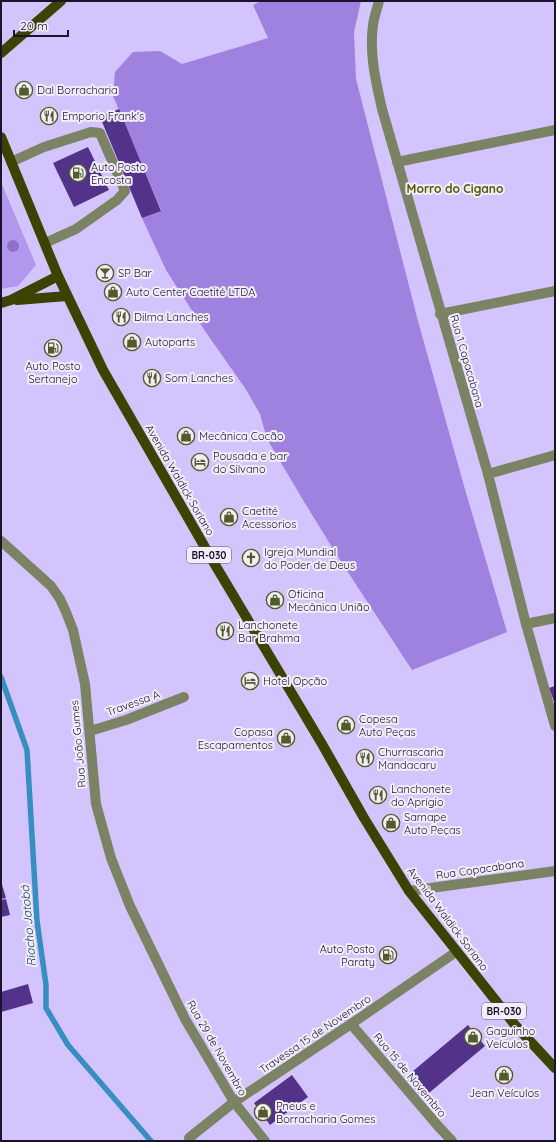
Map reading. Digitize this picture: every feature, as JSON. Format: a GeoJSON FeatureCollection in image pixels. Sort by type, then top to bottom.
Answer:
{"type":"FeatureCollection","features":[{"type":"Feature","properties":{"kind":"main road"},"geometry":{"type":"LineString","coordinates":[[1,53],[61,1]]}},
{"type":"Feature","properties":{"kind":"main road","name":"Avenida Waldick Soriano"},"geometry":{"type":"LineString","coordinates":[[1,137],[58,276],[114,391],[364,818],[409,891],[515,1025],[555,1068]]}},
{"type":"Feature","properties":{"kind":"main road"},"geometry":{"type":"LineString","coordinates":[[6,302],[58,276]]}},
{"type":"Feature","properties":{"kind":"main road"},"geometry":{"type":"LineString","coordinates":[[6,302],[67,296]]}},
{"type":"Feature","properties":{"kind":"street","name":"Rua 1 Copacabana"},"geometry":{"type":"LineString","coordinates":[[379,1],[372,31],[371,50],[374,75],[382,109],[440,314],[488,474],[526,624],[555,726]]}},
{"type":"Feature","properties":{"kind":"street"},"geometry":{"type":"LineString","coordinates":[[397,162],[555,130]]}},
{"type":"Feature","properties":{"kind":"street"},"geometry":{"type":"LineString","coordinates":[[11,162],[44,147],[91,132],[100,133],[125,191],[117,200],[76,229],[45,243]]}},
{"type":"Feature","properties":{"kind":"street"},"geometry":{"type":"LineString","coordinates":[[440,314],[555,291]]}},
{"type":"Feature","properties":{"kind":"street"},"geometry":{"type":"LineString","coordinates":[[488,474],[555,455]]}},
{"type":"Feature","properties":{"kind":"street","name":"Rua João Gumes"},"geometry":{"type":"LineString","coordinates":[[1,541],[51,586],[60,599],[73,630],[83,676],[90,731],[96,804],[104,836],[130,906],[157,962]]}},
{"type":"Feature","properties":{"kind":"street"},"geometry":{"type":"LineString","coordinates":[[526,624],[555,618]]}},
{"type":"Feature","properties":{"kind":"street","name":"Travessa A"},"geometry":{"type":"LineString","coordinates":[[90,731],[126,720],[184,697]]}},
{"type":"Feature","properties":{"kind":"street","name":"Rua Copacabana"},"geometry":{"type":"LineString","coordinates":[[409,891],[555,871]]}},
{"type":"Feature","properties":{"kind":"street","name":"Travessa 15 de Novembro"},"geometry":{"type":"LineString","coordinates":[[189,1138],[234,1102],[456,952]]}},
{"type":"Feature","properties":{"kind":"street","name":"Rua 29 de Novembro"},"geometry":{"type":"LineString","coordinates":[[157,962],[184,1019],[234,1102],[265,1141]]}},
{"type":"Feature","properties":{"kind":"street","name":"Rua 15 de Novembro"},"geometry":{"type":"LineString","coordinates":[[351,1024],[452,1141]]}},
{"type":"Feature","properties":{"kind":"shaded area"},"geometry":{"type":"Polygon","coordinates":[[[261,1],[361,1],[354,32],[356,79],[418,321],[507,632],[412,670],[338,557],[303,500],[267,439],[260,414],[245,388],[205,331],[166,270],[142,218],[161,210],[113,96],[115,72],[133,52],[160,51],[182,64],[268,38],[253,5],[261,1]]]}},
{"type":"Feature","properties":{"kind":"shaded area"},"geometry":{"type":"Polygon","coordinates":[[[1,182],[36,265],[18,286],[1,289],[1,182]]]}},
{"type":"Feature","properties":{"kind":"building"},"geometry":{"type":"Polygon","coordinates":[[[119,109],[161,211],[142,218],[100,117],[119,109]]]}},
{"type":"Feature","properties":{"kind":"building"},"geometry":{"type":"Polygon","coordinates":[[[88,147],[109,190],[74,207],[53,163],[88,147]]]}},
{"type":"Feature","properties":{"kind":"building"},"geometry":{"type":"Polygon","coordinates":[[[555,686],[555,704],[549,688],[555,686]]]}},
{"type":"Feature","properties":{"kind":"building"},"geometry":{"type":"Polygon","coordinates":[[[1,881],[6,898],[1,899],[1,881]]]}},
{"type":"Feature","properties":{"kind":"building"},"geometry":{"type":"Polygon","coordinates":[[[6,899],[10,915],[1,917],[1,900],[6,899]]]}},
{"type":"Feature","properties":{"kind":"building"},"geometry":{"type":"Polygon","coordinates":[[[28,984],[33,1003],[1,1012],[1,992],[28,984]]]}},
{"type":"Feature","properties":{"kind":"building"},"geometry":{"type":"Polygon","coordinates":[[[468,1025],[485,1046],[423,1098],[406,1077],[468,1025]]]}},
{"type":"Feature","properties":{"kind":"building"},"geometry":{"type":"Polygon","coordinates":[[[292,1075],[308,1097],[270,1125],[254,1103],[292,1075]]]}},
{"type":"Feature","properties":{"kind":"waterway","name":"Riacho Jatobá"},"geometry":{"type":"LineString","coordinates":[[1,677],[27,750],[37,921],[46,985],[46,1008],[68,1045],[151,1141]]}},
{"type":"Feature","properties":{"kind":"place","name":"Dal Borracharia"},"geometry":{"type":"Point","coordinates":[24,90]}},
{"type":"Feature","properties":{"kind":"place","name":"Emporio Frank's"},"geometry":{"type":"Point","coordinates":[49,116]}},
{"type":"Feature","properties":{"kind":"place","name":"Auto Posto Encosta"},"geometry":{"type":"Point","coordinates":[78,173]}},
{"type":"Feature","properties":{"kind":"place","name":"SP Bar"},"geometry":{"type":"Point","coordinates":[105,273]}},
{"type":"Feature","properties":{"kind":"place","name":"Auto Center Caetité LTDA"},"geometry":{"type":"Point","coordinates":[113,292]}},
{"type":"Feature","properties":{"kind":"place","name":"Dilma Lanches"},"geometry":{"type":"Point","coordinates":[121,317]}},
{"type":"Feature","properties":{"kind":"place","name":"Autoparts"},"geometry":{"type":"Point","coordinates":[132,342]}},
{"type":"Feature","properties":{"kind":"place","name":"Auto Posto Sertanejo"},"geometry":{"type":"Point","coordinates":[53,348]}},
{"type":"Feature","properties":{"kind":"place","name":"Som Lanches"},"geometry":{"type":"Point","coordinates":[152,378]}},
{"type":"Feature","properties":{"kind":"place","name":"Mecânica Cocão"},"geometry":{"type":"Point","coordinates":[186,436]}},
{"type":"Feature","properties":{"kind":"place","name":"Pousada e bar do Silvano"},"geometry":{"type":"Point","coordinates":[200,462]}},
{"type":"Feature","properties":{"kind":"place","name":"Caetité Acessorios"},"geometry":{"type":"Point","coordinates":[229,517]}},
{"type":"Feature","properties":{"kind":"place","name":"Igreja Mundial do Poder de Deus"},"geometry":{"type":"Point","coordinates":[251,558]}},
{"type":"Feature","properties":{"kind":"place","name":"Oficina Mecânica União"},"geometry":{"type":"Point","coordinates":[275,600]}},
{"type":"Feature","properties":{"kind":"place","name":"Lanchonete Bar Brahma"},"geometry":{"type":"Point","coordinates":[225,631]}},
{"type":"Feature","properties":{"kind":"place","name":"Hotel Opção"},"geometry":{"type":"Point","coordinates":[250,681]}},
{"type":"Feature","properties":{"kind":"place","name":"Copesa Auto Peças"},"geometry":{"type":"Point","coordinates":[346,725]}},
{"type":"Feature","properties":{"kind":"place","name":"Copasa Escapamentos"},"geometry":{"type":"Point","coordinates":[286,738]}},
{"type":"Feature","properties":{"kind":"place","name":"Churrascaria Mandacaru"},"geometry":{"type":"Point","coordinates":[365,758]}},
{"type":"Feature","properties":{"kind":"place","name":"Lanchonete do Aprígio"},"geometry":{"type":"Point","coordinates":[378,795]}},
{"type":"Feature","properties":{"kind":"place","name":"Samape Auto Peças"},"geometry":{"type":"Point","coordinates":[391,823]}},
{"type":"Feature","properties":{"kind":"place","name":"Auto Posto Paraty"},"geometry":{"type":"Point","coordinates":[388,955]}},
{"type":"Feature","properties":{"kind":"place","name":"Gaguinho Veículos"},"geometry":{"type":"Point","coordinates":[473,1037]}},
{"type":"Feature","properties":{"kind":"place","name":"Jean Veículos"},"geometry":{"type":"Point","coordinates":[504,1075]}},
{"type":"Feature","properties":{"kind":"place","name":"Pneus e Borracharia Gomes"},"geometry":{"type":"Point","coordinates":[263,1112]}},
{"type":"Feature","properties":{"kind":"district","name":"Morro do Cigano"},"geometry":{"type":"Point","coordinates":[455,188]}}]}
